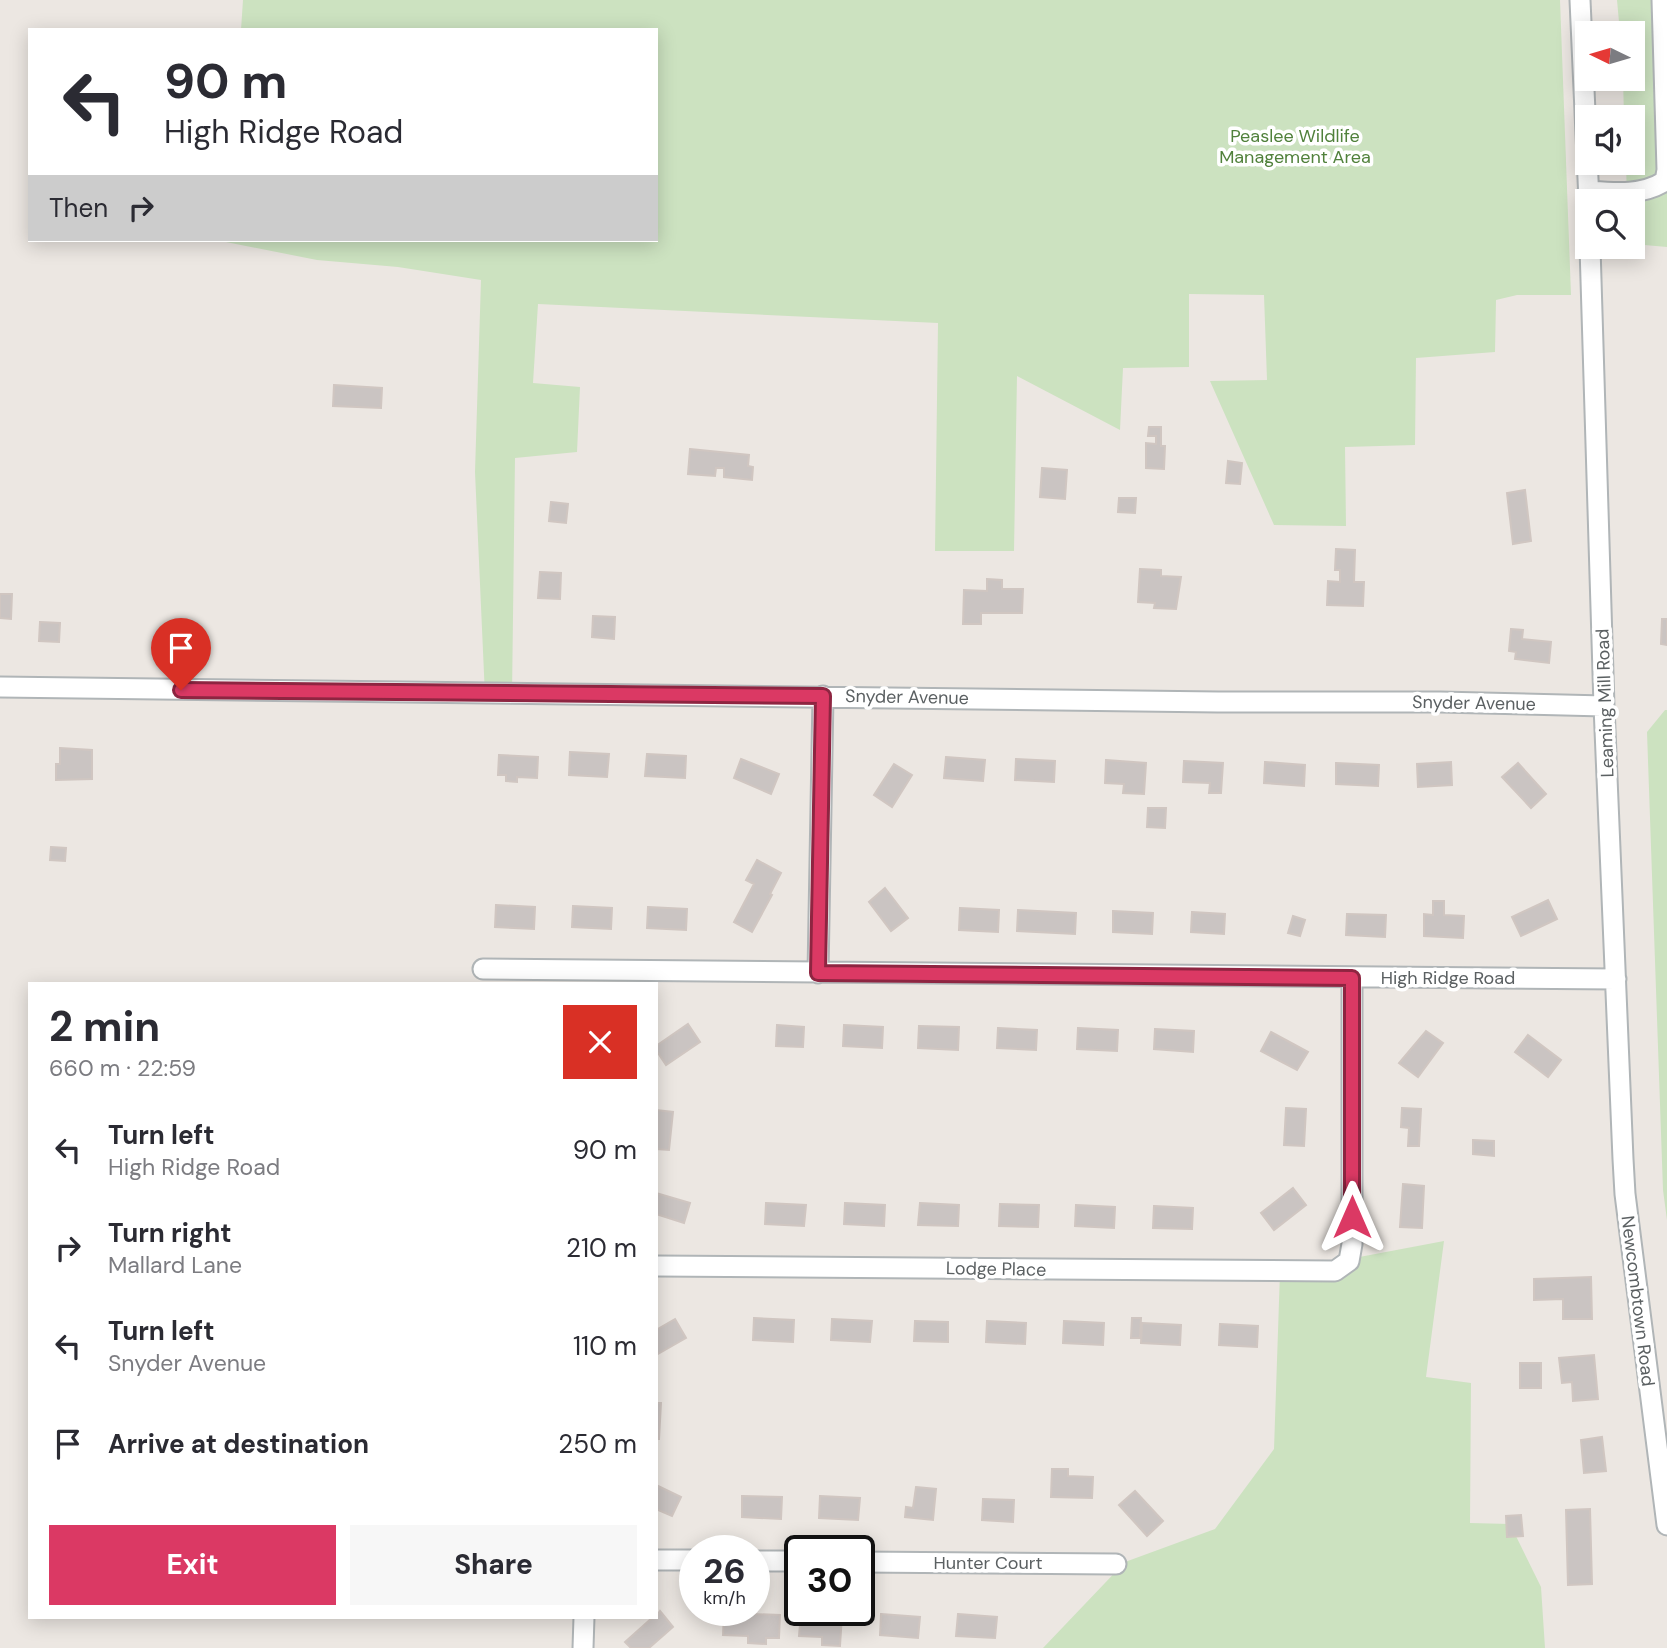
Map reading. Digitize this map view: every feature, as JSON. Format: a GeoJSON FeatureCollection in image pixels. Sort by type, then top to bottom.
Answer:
{"type":"FeatureCollection","features":[{"type":"Feature","properties":{"kind":"street"},"geometry":{"type":"LineString","coordinates":[[1580,0],[1588,189]]}},
{"type":"Feature","properties":{"kind":"street"},"geometry":{"type":"LineString","coordinates":[[1645,189],[1658,186],[1667,176],[1662,0]]}},
{"type":"Feature","properties":{"kind":"street","name":"Leaming Mill Road"},"geometry":{"type":"LineString","coordinates":[[1590,259],[1604,706],[1623,1159]]}},
{"type":"Feature","properties":{"kind":"street","name":"Snyder Avenue"},"geometry":{"type":"LineString","coordinates":[[0,687],[1604,706]]}},
{"type":"Feature","properties":{"kind":"street"},"geometry":{"type":"LineString","coordinates":[[818,973],[823,696]]}},
{"type":"Feature","properties":{"kind":"street","name":"High Ridge Road"},"geometry":{"type":"LineString","coordinates":[[483,969],[611,977],[818,973],[1616,979]]}},
{"type":"Feature","properties":{"kind":"street","name":"Lodge Place"},"geometry":{"type":"LineString","coordinates":[[658,1266],[1335,1270],[1349,1261],[1352,1244],[1352,978]]}},
{"type":"Feature","properties":{"kind":"street","name":"Newcombtown Road"},"geometry":{"type":"LineString","coordinates":[[1623,1159],[1625,1194],[1667,1525]]}},
{"type":"Feature","properties":{"kind":"street"},"geometry":{"type":"LineString","coordinates":[[658,1560],[679,1560]]}},
{"type":"Feature","properties":{"kind":"street","name":"Hunter Court"},"geometry":{"type":"LineString","coordinates":[[875,1562],[1116,1564]]}},
{"type":"Feature","properties":{"kind":"street"},"geometry":{"type":"LineString","coordinates":[[583,1648],[584,1619]]}},
{"type":"Feature","properties":{"kind":"green space","name":"Peaslee Wildlife Management Area"},"geometry":{"type":"Polygon","coordinates":[[[243,0],[1560,0],[1571,295],[1517,295],[1496,300],[1495,352],[1416,358],[1415,445],[1345,447],[1346,526],[1274,525],[1210,381],[1267,380],[1264,295],[1189,294],[1189,367],[1123,368],[1120,430],[1017,376],[1014,551],[935,551],[938,323],[538,304],[533,383],[580,387],[577,452],[515,458],[512,696],[485,696],[475,472],[481,280],[398,267],[317,260],[226,242],[658,242],[658,28],[241,28],[243,0]]]}},
{"type":"Feature","properties":{"kind":"green space"},"geometry":{"type":"Polygon","coordinates":[[[1617,0],[1667,0],[1667,247],[1645,245],[1645,189],[1627,189],[1626,175],[1645,175],[1645,105],[1624,105],[1623,91],[1645,91],[1645,21],[1619,21],[1617,0]]]}},
{"type":"Feature","properties":{"kind":"green space"},"geometry":{"type":"Polygon","coordinates":[[[1665,710],[1667,1220],[1663,1190],[1647,732],[1665,710]]]}},
{"type":"Feature","properties":{"kind":"green space"},"geometry":{"type":"Polygon","coordinates":[[[1444,1241],[1426,1377],[1471,1383],[1470,1523],[1510,1524],[1541,1587],[1545,1648],[1043,1648],[1125,1562],[1215,1529],[1274,1449],[1280,1272],[1444,1241]]]}},
{"type":"Feature","properties":{"kind":"building"},"geometry":{"type":"Polygon","coordinates":[[[334,385],[382,388],[381,408],[333,406],[334,385]]]}},
{"type":"Feature","properties":{"kind":"building"},"geometry":{"type":"Polygon","coordinates":[[[1149,427],[1161,427],[1161,446],[1165,446],[1164,469],[1146,468],[1146,443],[1156,444],[1156,436],[1148,436],[1149,427]]]}},
{"type":"Feature","properties":{"kind":"building"},"geometry":{"type":"Polygon","coordinates":[[[690,449],[749,455],[748,466],[753,467],[752,480],[724,477],[724,468],[716,468],[715,476],[688,474],[690,449]]]}},
{"type":"Feature","properties":{"kind":"building"},"geometry":{"type":"Polygon","coordinates":[[[1228,461],[1242,463],[1240,484],[1226,483],[1228,461]]]}},
{"type":"Feature","properties":{"kind":"building"},"geometry":{"type":"Polygon","coordinates":[[[1042,468],[1067,470],[1065,499],[1040,497],[1042,468]]]}},
{"type":"Feature","properties":{"kind":"building"},"geometry":{"type":"Polygon","coordinates":[[[1525,490],[1531,541],[1513,544],[1507,493],[1525,490]]]}},
{"type":"Feature","properties":{"kind":"building"},"geometry":{"type":"Polygon","coordinates":[[[1119,498],[1136,498],[1135,513],[1118,512],[1119,498]]]}},
{"type":"Feature","properties":{"kind":"building"},"geometry":{"type":"Polygon","coordinates":[[[551,502],[568,504],[566,523],[549,521],[551,502]]]}},
{"type":"Feature","properties":{"kind":"building"},"geometry":{"type":"Polygon","coordinates":[[[1336,549],[1355,550],[1354,582],[1364,582],[1363,606],[1327,605],[1328,581],[1340,582],[1340,570],[1335,570],[1336,549]]]}},
{"type":"Feature","properties":{"kind":"building"},"geometry":{"type":"Polygon","coordinates":[[[1140,569],[1161,570],[1161,576],[1181,577],[1176,609],[1154,608],[1155,603],[1138,602],[1140,569]]]}},
{"type":"Feature","properties":{"kind":"building"},"geometry":{"type":"Polygon","coordinates":[[[540,572],[561,573],[560,599],[538,598],[540,572]]]}},
{"type":"Feature","properties":{"kind":"building"},"geometry":{"type":"Polygon","coordinates":[[[987,579],[1002,580],[1002,589],[1023,589],[1022,613],[981,613],[981,624],[963,624],[964,590],[987,591],[987,579]]]}},
{"type":"Feature","properties":{"kind":"building"},"geometry":{"type":"Polygon","coordinates":[[[0,594],[12,594],[11,619],[0,618],[0,594]]]}},
{"type":"Feature","properties":{"kind":"building"},"geometry":{"type":"Polygon","coordinates":[[[593,616],[615,617],[614,639],[592,637],[593,616]]]}},
{"type":"Feature","properties":{"kind":"building"},"geometry":{"type":"Polygon","coordinates":[[[1662,619],[1667,619],[1667,645],[1661,644],[1662,619]]]}},
{"type":"Feature","properties":{"kind":"building"},"geometry":{"type":"Polygon","coordinates":[[[40,622],[60,623],[59,642],[39,641],[40,622]]]}},
{"type":"Feature","properties":{"kind":"building"},"geometry":{"type":"Polygon","coordinates":[[[1511,629],[1523,630],[1522,639],[1551,642],[1549,663],[1515,659],[1516,652],[1509,651],[1511,629]]]}},
{"type":"Feature","properties":{"kind":"building"},"geometry":{"type":"Polygon","coordinates":[[[60,748],[92,750],[92,779],[56,780],[60,748]]]}},
{"type":"Feature","properties":{"kind":"building"},"geometry":{"type":"Polygon","coordinates":[[[570,752],[609,754],[607,777],[569,775],[570,752]]]}},
{"type":"Feature","properties":{"kind":"building"},"geometry":{"type":"Polygon","coordinates":[[[647,754],[686,756],[685,778],[645,776],[647,754]]]}},
{"type":"Feature","properties":{"kind":"building"},"geometry":{"type":"Polygon","coordinates":[[[499,755],[538,757],[537,778],[517,777],[517,782],[506,781],[506,775],[498,775],[499,755]]]}},
{"type":"Feature","properties":{"kind":"building"},"geometry":{"type":"Polygon","coordinates":[[[946,757],[985,760],[983,781],[944,778],[946,757]]]}},
{"type":"Feature","properties":{"kind":"building"},"geometry":{"type":"Polygon","coordinates":[[[741,759],[779,774],[771,794],[734,778],[741,759]]]}},
{"type":"Feature","properties":{"kind":"building"},"geometry":{"type":"Polygon","coordinates":[[[1016,759],[1055,761],[1054,782],[1015,780],[1016,759]]]}},
{"type":"Feature","properties":{"kind":"building"},"geometry":{"type":"Polygon","coordinates":[[[1106,760],[1146,763],[1144,794],[1123,793],[1124,784],[1105,783],[1106,760]]]}},
{"type":"Feature","properties":{"kind":"building"},"geometry":{"type":"Polygon","coordinates":[[[1184,761],[1223,763],[1221,793],[1209,793],[1210,783],[1183,782],[1184,761]]]}},
{"type":"Feature","properties":{"kind":"building"},"geometry":{"type":"Polygon","coordinates":[[[1265,762],[1305,765],[1304,786],[1264,783],[1265,762]]]}},
{"type":"Feature","properties":{"kind":"building"},"geometry":{"type":"Polygon","coordinates":[[[1451,762],[1452,785],[1418,787],[1417,764],[1451,762]]]}},
{"type":"Feature","properties":{"kind":"building"},"geometry":{"type":"Polygon","coordinates":[[[1336,763],[1379,765],[1378,786],[1336,784],[1336,763]]]}},
{"type":"Feature","properties":{"kind":"building"},"geometry":{"type":"Polygon","coordinates":[[[1518,763],[1546,794],[1531,808],[1502,777],[1518,763]]]}},
{"type":"Feature","properties":{"kind":"building"},"geometry":{"type":"Polygon","coordinates":[[[894,764],[912,775],[892,807],[874,795],[894,764]]]}},
{"type":"Feature","properties":{"kind":"building"},"geometry":{"type":"Polygon","coordinates":[[[1148,808],[1166,808],[1165,828],[1147,827],[1148,808]]]}},
{"type":"Feature","properties":{"kind":"building"},"geometry":{"type":"Polygon","coordinates":[[[51,847],[66,848],[65,861],[50,860],[51,847]]]}},
{"type":"Feature","properties":{"kind":"building"},"geometry":{"type":"Polygon","coordinates":[[[757,860],[781,873],[752,932],[734,922],[754,884],[746,880],[757,860]]]}},
{"type":"Feature","properties":{"kind":"building"},"geometry":{"type":"Polygon","coordinates":[[[885,888],[908,918],[891,931],[869,902],[885,888]]]}},
{"type":"Feature","properties":{"kind":"building"},"geometry":{"type":"Polygon","coordinates":[[[1548,900],[1557,919],[1521,936],[1512,917],[1548,900]]]}},
{"type":"Feature","properties":{"kind":"building"},"geometry":{"type":"Polygon","coordinates":[[[1433,901],[1444,901],[1444,915],[1464,916],[1463,938],[1424,936],[1424,914],[1433,915],[1433,901]]]}},
{"type":"Feature","properties":{"kind":"building"},"geometry":{"type":"Polygon","coordinates":[[[496,905],[535,907],[534,929],[495,927],[496,905]]]}},
{"type":"Feature","properties":{"kind":"building"},"geometry":{"type":"Polygon","coordinates":[[[573,906],[612,908],[611,929],[572,927],[573,906]]]}},
{"type":"Feature","properties":{"kind":"building"},"geometry":{"type":"Polygon","coordinates":[[[648,907],[687,909],[686,930],[647,928],[648,907]]]}},
{"type":"Feature","properties":{"kind":"building"},"geometry":{"type":"Polygon","coordinates":[[[960,908],[999,910],[998,932],[959,930],[960,908]]]}},
{"type":"Feature","properties":{"kind":"building"},"geometry":{"type":"Polygon","coordinates":[[[1018,910],[1076,913],[1075,934],[1017,931],[1018,910]]]}},
{"type":"Feature","properties":{"kind":"building"},"geometry":{"type":"Polygon","coordinates":[[[1113,911],[1153,913],[1152,934],[1113,932],[1113,911]]]}},
{"type":"Feature","properties":{"kind":"building"},"geometry":{"type":"Polygon","coordinates":[[[1192,912],[1225,914],[1224,934],[1191,932],[1192,912]]]}},
{"type":"Feature","properties":{"kind":"building"},"geometry":{"type":"Polygon","coordinates":[[[1347,914],[1386,915],[1385,937],[1346,935],[1347,914]]]}},
{"type":"Feature","properties":{"kind":"building"},"geometry":{"type":"Polygon","coordinates":[[[1293,916],[1305,920],[1300,936],[1288,933],[1293,916]]]}},
{"type":"Feature","properties":{"kind":"building"},"geometry":{"type":"Polygon","coordinates":[[[688,1024],[700,1042],[666,1065],[658,1053],[658,1045],[688,1024]]]}},
{"type":"Feature","properties":{"kind":"building"},"geometry":{"type":"Polygon","coordinates":[[[777,1025],[804,1027],[803,1047],[776,1046],[777,1025]]]}},
{"type":"Feature","properties":{"kind":"building"},"geometry":{"type":"Polygon","coordinates":[[[844,1025],[883,1027],[882,1048],[843,1046],[844,1025]]]}},
{"type":"Feature","properties":{"kind":"building"},"geometry":{"type":"Polygon","coordinates":[[[919,1026],[959,1027],[958,1050],[918,1048],[919,1026]]]}},
{"type":"Feature","properties":{"kind":"building"},"geometry":{"type":"Polygon","coordinates":[[[998,1028],[1037,1030],[1036,1050],[997,1048],[998,1028]]]}},
{"type":"Feature","properties":{"kind":"building"},"geometry":{"type":"Polygon","coordinates":[[[1078,1028],[1118,1030],[1117,1051],[1077,1049],[1078,1028]]]}},
{"type":"Feature","properties":{"kind":"building"},"geometry":{"type":"Polygon","coordinates":[[[1155,1029],[1194,1031],[1193,1052],[1154,1049],[1155,1029]]]}},
{"type":"Feature","properties":{"kind":"building"},"geometry":{"type":"Polygon","coordinates":[[[1426,1031],[1443,1043],[1418,1077],[1399,1063],[1426,1031]]]}},
{"type":"Feature","properties":{"kind":"building"},"geometry":{"type":"Polygon","coordinates":[[[1271,1032],[1308,1052],[1297,1070],[1261,1051],[1271,1032]]]}},
{"type":"Feature","properties":{"kind":"building"},"geometry":{"type":"Polygon","coordinates":[[[1528,1035],[1561,1060],[1548,1077],[1515,1052],[1528,1035]]]}},
{"type":"Feature","properties":{"kind":"building"},"geometry":{"type":"Polygon","coordinates":[[[1286,1108],[1306,1109],[1304,1146],[1284,1145],[1286,1108]]]}},
{"type":"Feature","properties":{"kind":"building"},"geometry":{"type":"Polygon","coordinates":[[[1402,1108],[1421,1109],[1419,1146],[1408,1146],[1409,1128],[1401,1127],[1402,1108]]]}},
{"type":"Feature","properties":{"kind":"building"},"geometry":{"type":"Polygon","coordinates":[[[658,1110],[673,1112],[669,1150],[658,1149],[658,1110]]]}},
{"type":"Feature","properties":{"kind":"building"},"geometry":{"type":"Polygon","coordinates":[[[1473,1140],[1494,1141],[1494,1156],[1473,1154],[1473,1140]]]}},
{"type":"Feature","properties":{"kind":"building"},"geometry":{"type":"Polygon","coordinates":[[[1403,1184],[1424,1186],[1422,1228],[1400,1227],[1403,1184]]]}},
{"type":"Feature","properties":{"kind":"building"},"geometry":{"type":"Polygon","coordinates":[[[1293,1188],[1306,1205],[1274,1230],[1261,1213],[1293,1188]]]}},
{"type":"Feature","properties":{"kind":"building"},"geometry":{"type":"Polygon","coordinates":[[[658,1194],[690,1203],[684,1223],[658,1215],[658,1194]]]}},
{"type":"Feature","properties":{"kind":"building"},"geometry":{"type":"Polygon","coordinates":[[[766,1203],[806,1205],[804,1226],[765,1224],[766,1203]]]}},
{"type":"Feature","properties":{"kind":"building"},"geometry":{"type":"Polygon","coordinates":[[[845,1203],[885,1205],[884,1226],[844,1224],[845,1203]]]}},
{"type":"Feature","properties":{"kind":"building"},"geometry":{"type":"Polygon","coordinates":[[[920,1203],[959,1205],[958,1226],[918,1225],[920,1203]]]}},
{"type":"Feature","properties":{"kind":"building"},"geometry":{"type":"Polygon","coordinates":[[[1000,1204],[1039,1205],[1038,1227],[999,1226],[1000,1204]]]}},
{"type":"Feature","properties":{"kind":"building"},"geometry":{"type":"Polygon","coordinates":[[[1076,1205],[1115,1207],[1114,1228],[1075,1226],[1076,1205]]]}},
{"type":"Feature","properties":{"kind":"building"},"geometry":{"type":"Polygon","coordinates":[[[1154,1206],[1193,1208],[1192,1229],[1153,1228],[1154,1206]]]}},
{"type":"Feature","properties":{"kind":"building"},"geometry":{"type":"Polygon","coordinates":[[[1591,1277],[1592,1319],[1563,1319],[1563,1299],[1534,1300],[1534,1279],[1591,1277]]]}},
{"type":"Feature","properties":{"kind":"building"},"geometry":{"type":"Polygon","coordinates":[[[754,1318],[794,1320],[793,1342],[753,1340],[754,1318]]]}},
{"type":"Feature","properties":{"kind":"building"},"geometry":{"type":"Polygon","coordinates":[[[1132,1318],[1141,1318],[1140,1338],[1131,1338],[1132,1318]]]}},
{"type":"Feature","properties":{"kind":"building"},"geometry":{"type":"Polygon","coordinates":[[[675,1319],[686,1338],[658,1354],[658,1329],[675,1319]]]}},
{"type":"Feature","properties":{"kind":"building"},"geometry":{"type":"Polygon","coordinates":[[[832,1319],[872,1321],[870,1342],[831,1340],[832,1319]]]}},
{"type":"Feature","properties":{"kind":"building"},"geometry":{"type":"Polygon","coordinates":[[[915,1321],[948,1322],[948,1342],[914,1341],[915,1321]]]}},
{"type":"Feature","properties":{"kind":"building"},"geometry":{"type":"Polygon","coordinates":[[[987,1321],[1026,1323],[1025,1344],[986,1342],[987,1321]]]}},
{"type":"Feature","properties":{"kind":"building"},"geometry":{"type":"Polygon","coordinates":[[[1064,1321],[1104,1323],[1103,1345],[1063,1343],[1064,1321]]]}},
{"type":"Feature","properties":{"kind":"building"},"geometry":{"type":"Polygon","coordinates":[[[1142,1323],[1181,1325],[1180,1345],[1141,1343],[1142,1323]]]}},
{"type":"Feature","properties":{"kind":"building"},"geometry":{"type":"Polygon","coordinates":[[[1220,1324],[1258,1326],[1257,1347],[1219,1345],[1220,1324]]]}},
{"type":"Feature","properties":{"kind":"building"},"geometry":{"type":"Polygon","coordinates":[[[1594,1355],[1598,1399],[1573,1401],[1572,1382],[1562,1383],[1559,1358],[1594,1355]]]}},
{"type":"Feature","properties":{"kind":"building"},"geometry":{"type":"Polygon","coordinates":[[[1520,1363],[1541,1363],[1541,1388],[1520,1388],[1520,1363]]]}},
{"type":"Feature","properties":{"kind":"building"},"geometry":{"type":"Polygon","coordinates":[[[658,1403],[661,1403],[659,1439],[658,1403]]]}},
{"type":"Feature","properties":{"kind":"building"},"geometry":{"type":"Polygon","coordinates":[[[1602,1437],[1606,1471],[1584,1473],[1581,1440],[1602,1437]]]}},
{"type":"Feature","properties":{"kind":"building"},"geometry":{"type":"Polygon","coordinates":[[[1052,1469],[1068,1469],[1068,1476],[1093,1477],[1092,1498],[1051,1497],[1052,1469]]]}},
{"type":"Feature","properties":{"kind":"building"},"geometry":{"type":"Polygon","coordinates":[[[658,1486],[681,1497],[672,1516],[658,1510],[658,1486]]]}},
{"type":"Feature","properties":{"kind":"building"},"geometry":{"type":"Polygon","coordinates":[[[916,1487],[936,1489],[933,1520],[905,1517],[906,1507],[913,1508],[916,1487]]]}},
{"type":"Feature","properties":{"kind":"building"},"geometry":{"type":"Polygon","coordinates":[[[1135,1491],[1163,1521],[1147,1536],[1119,1505],[1135,1491]]]}},
{"type":"Feature","properties":{"kind":"building"},"geometry":{"type":"Polygon","coordinates":[[[742,1496],[782,1497],[781,1519],[742,1517],[742,1496]]]}},
{"type":"Feature","properties":{"kind":"building"},"geometry":{"type":"Polygon","coordinates":[[[820,1496],[860,1498],[858,1520],[819,1518],[820,1496]]]}},
{"type":"Feature","properties":{"kind":"building"},"geometry":{"type":"Polygon","coordinates":[[[983,1499],[1014,1500],[1013,1522],[982,1520],[983,1499]]]}},
{"type":"Feature","properties":{"kind":"building"},"geometry":{"type":"Polygon","coordinates":[[[1590,1509],[1592,1584],[1568,1585],[1566,1510],[1590,1509]]]}},
{"type":"Feature","properties":{"kind":"building"},"geometry":{"type":"Polygon","coordinates":[[[1521,1515],[1523,1536],[1507,1537],[1506,1516],[1521,1515]]]}},
{"type":"Feature","properties":{"kind":"building"},"geometry":{"type":"Polygon","coordinates":[[[660,1611],[673,1627],[649,1648],[631,1648],[625,1642],[651,1619],[658,1619],[660,1611]]]}},
{"type":"Feature","properties":{"kind":"building"},"geometry":{"type":"Polygon","coordinates":[[[881,1614],[920,1617],[918,1638],[880,1635],[881,1614]]]}},
{"type":"Feature","properties":{"kind":"building"},"geometry":{"type":"Polygon","coordinates":[[[958,1614],[997,1617],[995,1638],[956,1636],[958,1614]]]}},
{"type":"Feature","properties":{"kind":"building"},"geometry":{"type":"Polygon","coordinates":[[[770,1615],[780,1615],[779,1638],[766,1638],[766,1644],[748,1643],[748,1636],[723,1635],[723,1626],[770,1626],[770,1615]]]}},
{"type":"Feature","properties":{"kind":"building"},"geometry":{"type":"Polygon","coordinates":[[[800,1626],[841,1626],[840,1646],[822,1645],[822,1637],[799,1636],[800,1626]]]}},
{"type":"Feature","properties":{"kind":"route"},"geometry":{"type":"LineString","coordinates":[[181,690],[823,696],[818,973],[1352,978],[1352,1217]]}}]}
